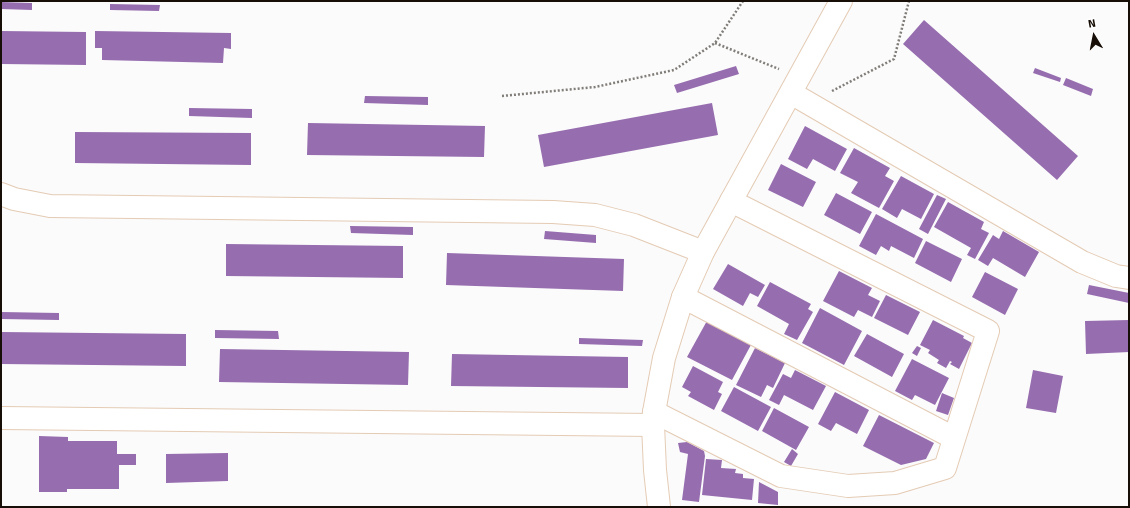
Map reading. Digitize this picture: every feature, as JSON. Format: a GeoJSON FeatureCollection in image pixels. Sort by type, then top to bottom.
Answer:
{"type":"FeatureCollection","features":[{"type":"Feature","properties":{"kind":"street"},"geometry":{"type":"LineString","coordinates":[[659,507],[655,470],[653,418],[664,358],[683,297],[703,252],[731,201],[800,91],[841,1]]}},
{"type":"Feature","properties":{"kind":"street"},"geometry":{"type":"LineString","coordinates":[[800,91],[1082,262],[1116,276],[1129,278]]}},
{"type":"Feature","properties":{"kind":"street"},"geometry":{"type":"LineString","coordinates":[[1,194],[14,199],[50,206],[553,212],[595,215],[634,225],[703,252]]}},
{"type":"Feature","properties":{"kind":"street"},"geometry":{"type":"LineString","coordinates":[[1,418],[653,418],[781,476],[848,486],[895,483],[944,468],[988,331],[731,201]]}},
{"type":"Feature","properties":{"kind":"street"},"geometry":{"type":"LineString","coordinates":[[683,297],[954,438]]}},
{"type":"Feature","properties":{"kind":"path"},"geometry":{"type":"LineString","coordinates":[[502,96],[595,87],[674,70],[715,43],[743,1]]}},
{"type":"Feature","properties":{"kind":"path"},"geometry":{"type":"LineString","coordinates":[[715,43],[800,91],[894,59],[909,1]]}},
{"type":"Feature","properties":{"kind":"building"},"geometry":{"type":"Polygon","coordinates":[[[1,2],[32,3],[32,10],[1,9],[1,2]]]}},
{"type":"Feature","properties":{"kind":"building"},"geometry":{"type":"Polygon","coordinates":[[[110,4],[160,5],[159,11],[110,10],[110,4]]]}},
{"type":"Feature","properties":{"kind":"building"},"geometry":{"type":"Polygon","coordinates":[[[924,20],[1078,156],[1057,180],[903,44],[924,20]]]}},
{"type":"Feature","properties":{"kind":"building"},"geometry":{"type":"Polygon","coordinates":[[[1,31],[86,32],[86,65],[1,64],[1,31]]]}},
{"type":"Feature","properties":{"kind":"building"},"geometry":{"type":"Polygon","coordinates":[[[95,31],[231,33],[231,49],[224,48],[223,63],[102,60],[102,48],[95,48],[95,31]]]}},
{"type":"Feature","properties":{"kind":"building"},"geometry":{"type":"Polygon","coordinates":[[[736,66],[739,74],[677,93],[674,85],[736,66]]]}},
{"type":"Feature","properties":{"kind":"building"},"geometry":{"type":"Polygon","coordinates":[[[1035,68],[1061,78],[1060,82],[1033,73],[1035,68]]]}},
{"type":"Feature","properties":{"kind":"building"},"geometry":{"type":"Polygon","coordinates":[[[1066,78],[1093,89],[1091,96],[1063,85],[1066,78]]]}},
{"type":"Feature","properties":{"kind":"building"},"geometry":{"type":"Polygon","coordinates":[[[365,96],[428,97],[428,105],[364,103],[365,96]]]}},
{"type":"Feature","properties":{"kind":"building"},"geometry":{"type":"Polygon","coordinates":[[[712,103],[718,135],[544,167],[538,135],[712,103]]]}},
{"type":"Feature","properties":{"kind":"building"},"geometry":{"type":"Polygon","coordinates":[[[189,108],[252,109],[252,118],[189,116],[189,108]]]}},
{"type":"Feature","properties":{"kind":"building"},"geometry":{"type":"Polygon","coordinates":[[[308,123],[485,126],[484,157],[307,155],[308,123]]]}},
{"type":"Feature","properties":{"kind":"building"},"geometry":{"type":"Polygon","coordinates":[[[805,126],[847,149],[835,171],[813,159],[807,169],[788,159],[805,126]]]}},
{"type":"Feature","properties":{"kind":"building"},"geometry":{"type":"Polygon","coordinates":[[[75,132],[251,133],[251,165],[75,163],[75,132]]]}},
{"type":"Feature","properties":{"kind":"building"},"geometry":{"type":"Polygon","coordinates":[[[854,148],[890,168],[885,176],[894,181],[879,208],[851,193],[858,182],[840,173],[854,148]]]}},
{"type":"Feature","properties":{"kind":"building"},"geometry":{"type":"Polygon","coordinates":[[[781,164],[816,182],[803,207],[768,190],[781,164]]]}},
{"type":"Feature","properties":{"kind":"building"},"geometry":{"type":"Polygon","coordinates":[[[901,176],[934,194],[921,219],[902,209],[897,218],[882,209],[901,176]]]}},
{"type":"Feature","properties":{"kind":"building"},"geometry":{"type":"Polygon","coordinates":[[[836,193],[872,212],[860,234],[824,215],[836,193]]]}},
{"type":"Feature","properties":{"kind":"building"},"geometry":{"type":"Polygon","coordinates":[[[937,195],[946,199],[928,234],[919,229],[937,195]]]}},
{"type":"Feature","properties":{"kind":"building"},"geometry":{"type":"Polygon","coordinates":[[[948,202],[984,222],[981,229],[989,233],[975,259],[967,255],[971,248],[934,227],[948,202]]]}},
{"type":"Feature","properties":{"kind":"building"},"geometry":{"type":"Polygon","coordinates":[[[876,214],[923,239],[914,258],[891,246],[889,251],[881,246],[876,255],[859,246],[876,214]]]}},
{"type":"Feature","properties":{"kind":"building"},"geometry":{"type":"Polygon","coordinates":[[[350,226],[413,227],[413,235],[351,233],[350,226]]]}},
{"type":"Feature","properties":{"kind":"building"},"geometry":{"type":"Polygon","coordinates":[[[545,231],[596,235],[596,243],[544,239],[545,231]]]}},
{"type":"Feature","properties":{"kind":"building"},"geometry":{"type":"Polygon","coordinates":[[[1003,231],[1039,252],[1025,277],[993,258],[988,266],[978,260],[993,235],[999,239],[1003,231]]]}},
{"type":"Feature","properties":{"kind":"building"},"geometry":{"type":"Polygon","coordinates":[[[926,241],[962,259],[951,282],[915,263],[926,241]]]}},
{"type":"Feature","properties":{"kind":"building"},"geometry":{"type":"Polygon","coordinates":[[[226,244],[403,246],[403,278],[226,276],[226,244]]]}},
{"type":"Feature","properties":{"kind":"building"},"geometry":{"type":"Polygon","coordinates":[[[447,253],[624,259],[623,291],[446,285],[447,253]]]}},
{"type":"Feature","properties":{"kind":"building"},"geometry":{"type":"Polygon","coordinates":[[[728,264],[765,285],[758,297],[750,293],[743,306],[713,289],[728,264]]]}},
{"type":"Feature","properties":{"kind":"building"},"geometry":{"type":"Polygon","coordinates":[[[839,271],[872,288],[868,295],[880,301],[872,317],[858,310],[854,317],[823,301],[839,271]]]}},
{"type":"Feature","properties":{"kind":"building"},"geometry":{"type":"Polygon","coordinates":[[[985,272],[1018,289],[1005,315],[972,297],[985,272]]]}},
{"type":"Feature","properties":{"kind":"building"},"geometry":{"type":"Polygon","coordinates":[[[770,282],[811,304],[808,309],[813,312],[797,340],[784,334],[789,324],[757,306],[770,282]]]}},
{"type":"Feature","properties":{"kind":"building"},"geometry":{"type":"Polygon","coordinates":[[[1089,285],[1129,293],[1129,303],[1087,294],[1089,285]]]}},
{"type":"Feature","properties":{"kind":"building"},"geometry":{"type":"Polygon","coordinates":[[[886,295],[920,312],[908,335],[874,318],[886,295]]]}},
{"type":"Feature","properties":{"kind":"building"},"geometry":{"type":"Polygon","coordinates":[[[820,308],[862,331],[844,365],[802,343],[820,308]]]}},
{"type":"Feature","properties":{"kind":"building"},"geometry":{"type":"Polygon","coordinates":[[[1,312],[59,313],[59,320],[1,319],[1,312]]]}},
{"type":"Feature","properties":{"kind":"building"},"geometry":{"type":"Polygon","coordinates":[[[708,319],[752,343],[732,380],[687,357],[708,319]]]}},
{"type":"Feature","properties":{"kind":"building"},"geometry":{"type":"Polygon","coordinates":[[[933,320],[964,336],[963,338],[972,343],[959,369],[950,364],[952,362],[950,361],[946,368],[937,363],[939,360],[928,353],[930,350],[920,345],[933,320]]]}},
{"type":"Feature","properties":{"kind":"building"},"geometry":{"type":"Polygon","coordinates":[[[1129,320],[1129,352],[1086,354],[1085,321],[1129,320]]]}},
{"type":"Feature","properties":{"kind":"building"},"geometry":{"type":"Polygon","coordinates":[[[215,330],[278,331],[279,339],[215,338],[215,330]]]}},
{"type":"Feature","properties":{"kind":"building"},"geometry":{"type":"Polygon","coordinates":[[[1,332],[186,334],[186,366],[1,364],[1,332]]]}},
{"type":"Feature","properties":{"kind":"building"},"geometry":{"type":"Polygon","coordinates":[[[867,334],[904,354],[892,377],[854,356],[867,334]]]}},
{"type":"Feature","properties":{"kind":"building"},"geometry":{"type":"Polygon","coordinates":[[[579,338],[643,340],[642,346],[579,344],[579,338]]]}},
{"type":"Feature","properties":{"kind":"building"},"geometry":{"type":"Polygon","coordinates":[[[917,346],[921,348],[917,356],[912,353],[917,346]]]}},
{"type":"Feature","properties":{"kind":"building"},"geometry":{"type":"Polygon","coordinates":[[[755,348],[785,363],[773,388],[767,385],[761,397],[736,385],[755,348]]]}},
{"type":"Feature","properties":{"kind":"building"},"geometry":{"type":"Polygon","coordinates":[[[220,349],[409,352],[408,385],[219,382],[220,349]]]}},
{"type":"Feature","properties":{"kind":"building"},"geometry":{"type":"Polygon","coordinates":[[[452,354],[628,357],[628,388],[451,386],[452,354]]]}},
{"type":"Feature","properties":{"kind":"building"},"geometry":{"type":"Polygon","coordinates":[[[912,359],[949,378],[935,405],[915,395],[912,400],[895,391],[912,359]]]}},
{"type":"Feature","properties":{"kind":"building"},"geometry":{"type":"Polygon","coordinates":[[[693,366],[723,382],[718,392],[722,394],[714,410],[688,396],[691,392],[682,387],[693,366]]]}},
{"type":"Feature","properties":{"kind":"building"},"geometry":{"type":"Polygon","coordinates":[[[795,370],[826,386],[813,410],[784,395],[779,405],[769,400],[783,374],[791,378],[795,370]]]}},
{"type":"Feature","properties":{"kind":"building"},"geometry":{"type":"Polygon","coordinates":[[[1033,370],[1063,376],[1056,413],[1026,408],[1033,370]]]}},
{"type":"Feature","properties":{"kind":"building"},"geometry":{"type":"Polygon","coordinates":[[[734,387],[771,407],[758,431],[721,411],[734,387]]]}},
{"type":"Feature","properties":{"kind":"building"},"geometry":{"type":"Polygon","coordinates":[[[835,392],[869,410],[857,434],[836,423],[831,431],[818,424],[835,392]]]}},
{"type":"Feature","properties":{"kind":"building"},"geometry":{"type":"Polygon","coordinates":[[[942,393],[954,398],[948,415],[936,411],[942,393]]]}},
{"type":"Feature","properties":{"kind":"building"},"geometry":{"type":"Polygon","coordinates":[[[774,408],[809,427],[796,450],[762,431],[774,408]]]}},
{"type":"Feature","properties":{"kind":"building"},"geometry":{"type":"Polygon","coordinates":[[[879,415],[934,443],[926,459],[901,465],[863,446],[879,415]]]}},
{"type":"Feature","properties":{"kind":"building"},"geometry":{"type":"Polygon","coordinates":[[[39,436],[68,437],[68,441],[117,441],[117,454],[136,454],[136,465],[119,465],[119,489],[67,489],[67,492],[39,492],[39,436]]]}},
{"type":"Feature","properties":{"kind":"building"},"geometry":{"type":"Polygon","coordinates":[[[687,442],[704,451],[705,456],[699,502],[682,500],[688,454],[680,452],[678,443],[687,442]]]}},
{"type":"Feature","properties":{"kind":"building"},"geometry":{"type":"Polygon","coordinates":[[[792,449],[798,454],[791,466],[784,462],[792,449]]]}},
{"type":"Feature","properties":{"kind":"building"},"geometry":{"type":"Polygon","coordinates":[[[228,453],[228,481],[166,483],[166,454],[228,453]]]}},
{"type":"Feature","properties":{"kind":"building"},"geometry":{"type":"Polygon","coordinates":[[[706,459],[722,460],[721,468],[736,469],[735,473],[743,474],[743,478],[754,479],[752,500],[702,495],[706,459]]]}},
{"type":"Feature","properties":{"kind":"building"},"geometry":{"type":"Polygon","coordinates":[[[759,482],[778,492],[778,505],[758,503],[759,482]]]}}]}
